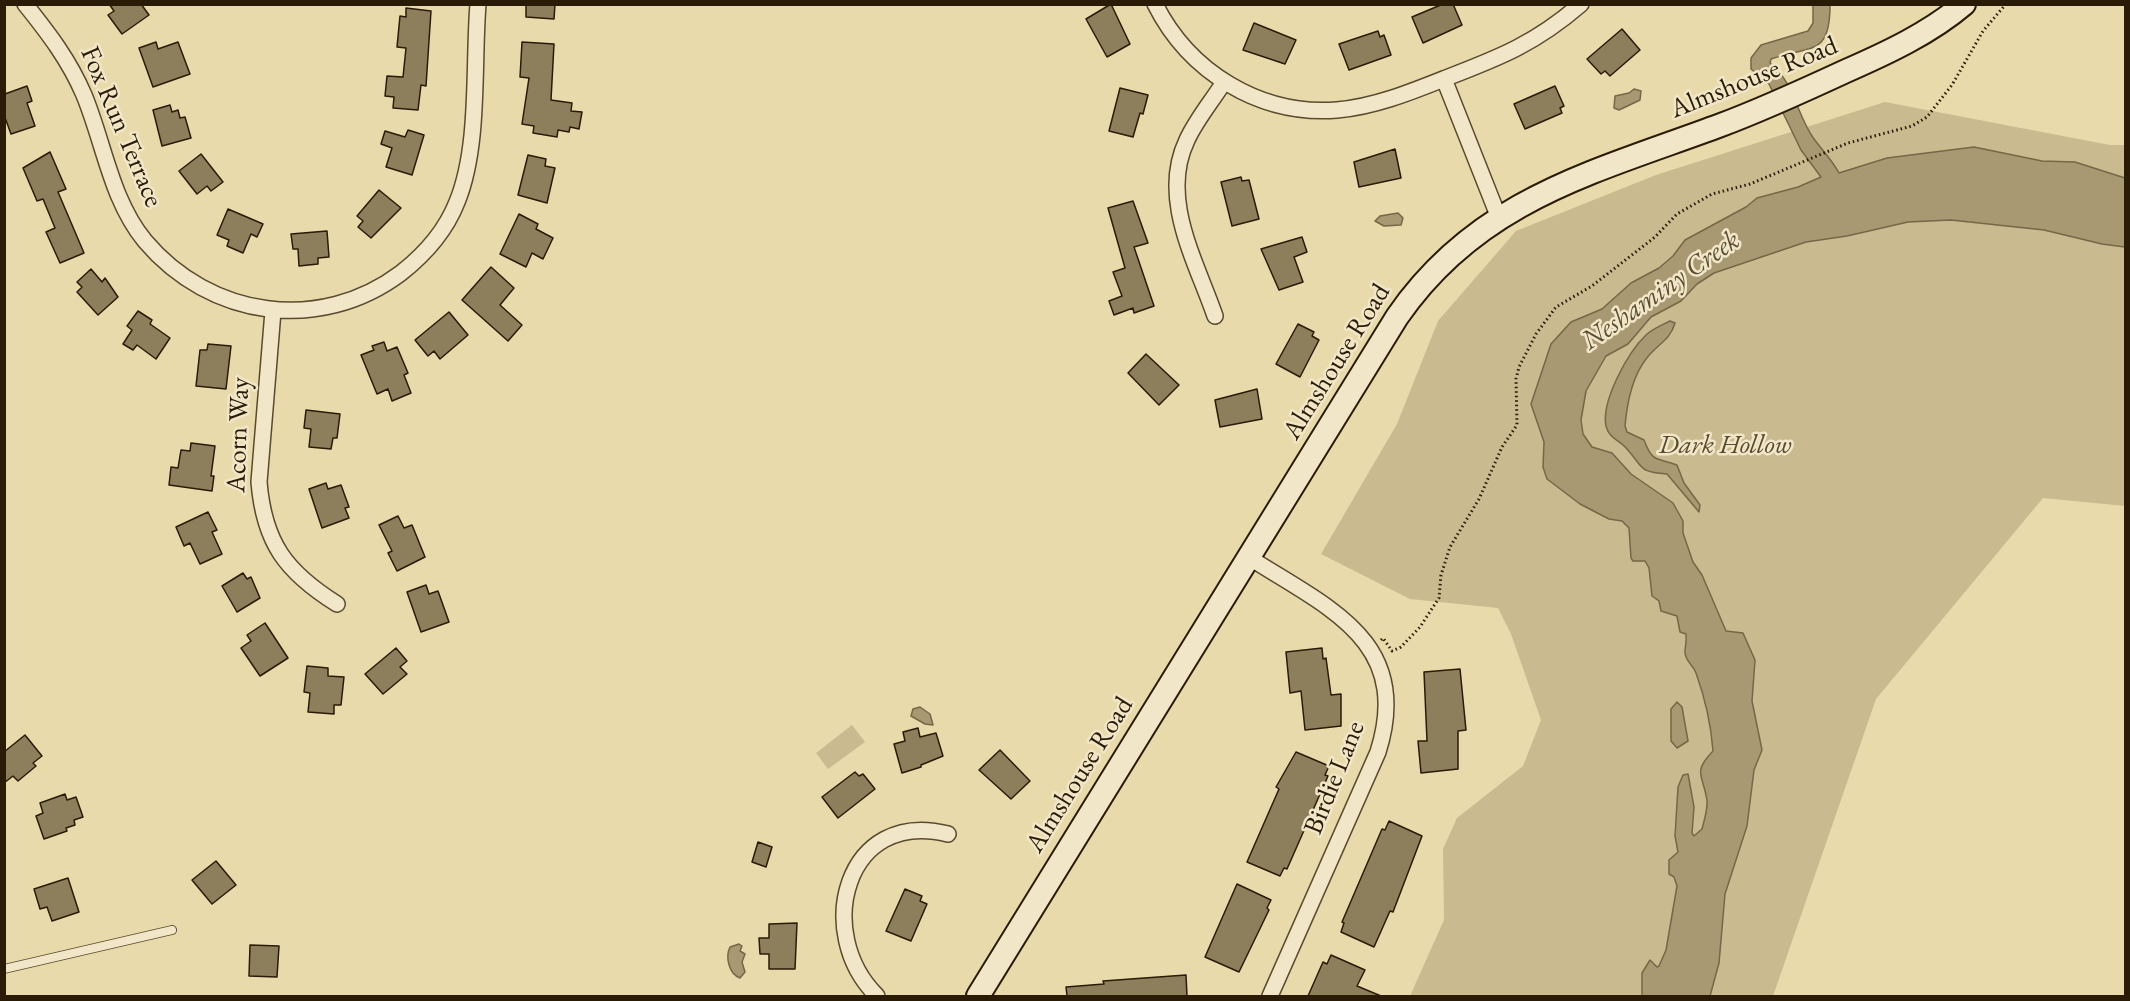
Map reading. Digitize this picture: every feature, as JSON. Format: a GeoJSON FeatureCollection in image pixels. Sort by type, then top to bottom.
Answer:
{"type":"FeatureCollection","features":[{"type":"Feature","properties":{"kind":"main road","name":"Almshouse Road"},"geometry":{"type":"LineString","coordinates":[[978,996],[1129,748],[1250,558],[1409,299],[1442,261],[1499,218],[1537,195],[1600,168],[1746,115],[1838,75],[1906,42],[1964,4]]}},
{"type":"Feature","properties":{"kind":"street","name":"Fox Run Terrace"},"geometry":{"type":"LineString","coordinates":[[24,4],[67,58],[84,96],[123,206],[144,239],[168,264],[203,289],[240,304],[273,311],[304,311],[329,307],[366,294],[409,266],[443,228],[456,205],[468,168],[478,4]]}},
{"type":"Feature","properties":{"kind":"street"},"geometry":{"type":"LineString","coordinates":[[1155,4],[1181,46],[1224,82],[1262,100],[1311,111],[1362,106],[1506,56],[1539,38],[1581,4]]}},
{"type":"Feature","properties":{"kind":"street"},"geometry":{"type":"LineString","coordinates":[[1444,79],[1499,218]]}},
{"type":"Feature","properties":{"kind":"street"},"geometry":{"type":"LineString","coordinates":[[1215,316],[1181,220],[1176,198],[1177,175],[1187,139],[1224,82]]}},
{"type":"Feature","properties":{"kind":"street","name":"Acorn Way"},"geometry":{"type":"LineString","coordinates":[[273,311],[259,482],[261,501],[272,538],[281,555],[306,585],[337,604]]}},
{"type":"Feature","properties":{"kind":"street","name":"Birdie Lane"},"geometry":{"type":"LineString","coordinates":[[1250,558],[1351,626],[1378,662],[1387,697],[1386,722],[1378,752],[1270,996]]}},
{"type":"Feature","properties":{"kind":"street"},"geometry":{"type":"LineString","coordinates":[[877,996],[863,980],[847,946],[844,909],[850,880],[867,851],[891,835],[921,828],[948,834]]}},
{"type":"Feature","properties":{"kind":"lane"},"geometry":{"type":"LineString","coordinates":[[4,969],[172,930]]}},
{"type":"Feature","properties":{"kind":"path"},"geometry":{"type":"LineString","coordinates":[[1392,651],[1401,647],[1420,627],[1441,594],[1441,575],[1450,547],[1479,499],[1502,447],[1517,425],[1516,379],[1519,367],[1536,334],[1550,314],[1571,297],[1592,286],[1655,237],[1677,214],[1712,194],[1750,184],[1774,173],[1809,162],[1835,148],[1912,126],[1927,117],[1952,85],[1983,31],[2006,4]]}},
{"type":"Feature","properties":{"kind":"green space","name":"Dark Hollow"},"geometry":{"type":"Polygon","coordinates":[[[1885,102],[2110,145],[2125,145],[2125,506],[2043,498],[1876,699],[1773,996],[1410,996],[1444,920],[1443,849],[1457,818],[1523,766],[1541,720],[1511,634],[1498,608],[1410,599],[1321,554],[1397,424],[1438,321],[1516,231],[1656,175],[1885,102]]]}},
{"type":"Feature","properties":{"kind":"green space"},"geometry":{"type":"Polygon","coordinates":[[[852,725],[865,742],[828,769],[816,753],[852,725]]]}},
{"type":"Feature","properties":{"kind":"water","name":"Neshaminy Creek"},"geometry":{"type":"Polygon","coordinates":[[[1813,5],[1830,5],[1829,22],[1822,41],[1816,46],[1771,59],[1770,63],[1785,80],[1808,129],[1839,173],[1887,158],[1974,147],[2042,161],[2075,162],[2125,178],[2125,247],[2044,230],[1951,220],[1908,222],[1847,236],[1806,242],[1714,273],[1697,284],[1681,301],[1651,317],[1628,344],[1606,356],[1586,391],[1581,420],[1583,434],[1592,447],[1612,453],[1631,474],[1673,503],[1683,521],[1683,533],[1693,562],[1702,575],[1726,631],[1743,633],[1755,660],[1752,701],[1762,750],[1754,770],[1747,826],[1725,894],[1719,963],[1710,996],[1642,996],[1642,973],[1650,960],[1657,967],[1659,966],[1666,950],[1677,886],[1674,877],[1669,874],[1669,860],[1678,852],[1675,836],[1678,787],[1683,775],[1688,774],[1694,807],[1692,833],[1694,836],[1702,829],[1705,819],[1707,800],[1701,769],[1713,751],[1709,721],[1696,673],[1685,655],[1686,634],[1680,632],[1677,616],[1661,611],[1659,601],[1652,596],[1649,568],[1645,561],[1633,561],[1631,558],[1629,528],[1622,521],[1609,519],[1580,504],[1547,479],[1543,467],[1544,442],[1531,404],[1551,344],[1571,322],[1602,309],[1631,283],[1659,268],[1673,256],[1685,240],[1746,207],[1757,198],[1798,187],[1821,177],[1801,150],[1769,84],[1751,69],[1751,58],[1761,45],[1808,31],[1813,23],[1813,5]]]}},
{"type":"Feature","properties":{"kind":"water"},"geometry":{"type":"Polygon","coordinates":[[[1634,89],[1641,91],[1640,100],[1619,110],[1614,108],[1615,96],[1629,93],[1634,89]]]}},
{"type":"Feature","properties":{"kind":"water"},"geometry":{"type":"Polygon","coordinates":[[[1398,213],[1403,218],[1401,225],[1384,226],[1375,221],[1380,216],[1398,213]]]}},
{"type":"Feature","properties":{"kind":"water"},"geometry":{"type":"Polygon","coordinates":[[[1670,321],[1675,323],[1670,334],[1650,354],[1637,374],[1629,399],[1625,426],[1627,432],[1644,440],[1653,456],[1677,465],[1684,483],[1700,505],[1699,512],[1667,474],[1642,468],[1624,446],[1612,437],[1606,426],[1612,391],[1631,353],[1646,335],[1670,321]]]}},
{"type":"Feature","properties":{"kind":"water"},"geometry":{"type":"Polygon","coordinates":[[[1677,702],[1682,707],[1688,741],[1677,748],[1671,741],[1671,709],[1677,702]]]}},
{"type":"Feature","properties":{"kind":"water"},"geometry":{"type":"Polygon","coordinates":[[[920,707],[930,714],[933,725],[925,724],[911,716],[913,709],[920,707]]]}},
{"type":"Feature","properties":{"kind":"water"},"geometry":{"type":"Polygon","coordinates":[[[739,944],[742,946],[740,951],[745,954],[742,962],[745,972],[740,978],[733,973],[728,956],[730,947],[739,944]]]}},
{"type":"Feature","properties":{"kind":"building"},"geometry":{"type":"Polygon","coordinates":[[[109,4],[141,4],[149,15],[122,34],[108,15],[114,11],[109,4]]]}},
{"type":"Feature","properties":{"kind":"building"},"geometry":{"type":"Polygon","coordinates":[[[526,4],[555,4],[554,19],[526,17],[526,4]]]}},
{"type":"Feature","properties":{"kind":"building"},"geometry":{"type":"Polygon","coordinates":[[[1111,4],[1130,44],[1107,57],[1086,19],[1111,4]]]}},
{"type":"Feature","properties":{"kind":"building"},"geometry":{"type":"Polygon","coordinates":[[[1443,4],[1453,4],[1462,25],[1423,43],[1412,17],[1443,4]]]}},
{"type":"Feature","properties":{"kind":"building"},"geometry":{"type":"Polygon","coordinates":[[[406,8],[431,11],[426,86],[421,85],[418,110],[393,108],[394,97],[385,96],[387,76],[403,77],[406,48],[397,47],[400,16],[406,17],[406,8]]]}},
{"type":"Feature","properties":{"kind":"building"},"geometry":{"type":"Polygon","coordinates":[[[1254,23],[1296,40],[1285,64],[1243,50],[1254,23]]]}},
{"type":"Feature","properties":{"kind":"building"},"geometry":{"type":"Polygon","coordinates":[[[1622,29],[1640,50],[1610,76],[1605,71],[1601,74],[1587,59],[1622,29]]]}},
{"type":"Feature","properties":{"kind":"building"},"geometry":{"type":"Polygon","coordinates":[[[1378,31],[1380,37],[1384,35],[1391,55],[1349,70],[1339,44],[1378,31]]]}},
{"type":"Feature","properties":{"kind":"building"},"geometry":{"type":"Polygon","coordinates":[[[156,42],[158,49],[178,42],[190,74],[153,87],[139,48],[156,42]]]}},
{"type":"Feature","properties":{"kind":"building"},"geometry":{"type":"Polygon","coordinates":[[[522,42],[554,44],[551,100],[572,103],[571,111],[582,112],[579,129],[570,127],[569,132],[558,130],[557,137],[533,133],[534,126],[522,124],[529,78],[520,77],[522,42]]]}},
{"type":"Feature","properties":{"kind":"building"},"geometry":{"type":"Polygon","coordinates":[[[27,86],[32,101],[27,103],[35,126],[11,134],[4,115],[5,94],[27,86]]]}},
{"type":"Feature","properties":{"kind":"building"},"geometry":{"type":"Polygon","coordinates":[[[1555,86],[1564,106],[1560,108],[1562,113],[1525,129],[1514,104],[1555,86]]]}},
{"type":"Feature","properties":{"kind":"building"},"geometry":{"type":"Polygon","coordinates":[[[1120,88],[1148,95],[1133,137],[1109,131],[1120,88]]]}},
{"type":"Feature","properties":{"kind":"building"},"geometry":{"type":"Polygon","coordinates":[[[170,105],[172,112],[178,110],[180,118],[185,117],[191,138],[162,146],[153,110],[170,105]]]}},
{"type":"Feature","properties":{"kind":"building"},"geometry":{"type":"Polygon","coordinates":[[[408,130],[424,135],[412,175],[386,167],[392,148],[381,144],[385,131],[405,137],[408,130]]]}},
{"type":"Feature","properties":{"kind":"building"},"geometry":{"type":"Polygon","coordinates":[[[1395,149],[1401,178],[1359,187],[1354,162],[1395,149]]]}},
{"type":"Feature","properties":{"kind":"building"},"geometry":{"type":"Polygon","coordinates":[[[50,152],[66,189],[58,192],[84,253],[60,263],[46,232],[55,228],[43,199],[37,201],[23,168],[50,152]]]}},
{"type":"Feature","properties":{"kind":"building"},"geometry":{"type":"Polygon","coordinates":[[[201,154],[223,182],[211,191],[207,186],[197,194],[179,171],[201,154]]]}},
{"type":"Feature","properties":{"kind":"building"},"geometry":{"type":"Polygon","coordinates":[[[528,155],[546,159],[545,166],[555,168],[547,203],[518,195],[528,155]]]}},
{"type":"Feature","properties":{"kind":"building"},"geometry":{"type":"Polygon","coordinates":[[[1241,177],[1242,181],[1249,180],[1259,219],[1232,226],[1221,182],[1241,177]]]}},
{"type":"Feature","properties":{"kind":"building"},"geometry":{"type":"Polygon","coordinates":[[[379,190],[401,208],[371,238],[358,227],[363,221],[357,216],[379,190]]]}},
{"type":"Feature","properties":{"kind":"building"},"geometry":{"type":"Polygon","coordinates":[[[1133,201],[1148,243],[1134,247],[1154,306],[1134,313],[1133,308],[1114,315],[1109,301],[1122,296],[1113,272],[1125,268],[1108,208],[1133,201]]]}},
{"type":"Feature","properties":{"kind":"building"},"geometry":{"type":"Polygon","coordinates":[[[228,209],[263,224],[257,237],[251,234],[243,253],[227,246],[229,240],[217,235],[228,209]]]}},
{"type":"Feature","properties":{"kind":"building"},"geometry":{"type":"Polygon","coordinates":[[[519,214],[538,224],[536,229],[553,238],[543,259],[532,253],[526,267],[500,254],[519,214]]]}},
{"type":"Feature","properties":{"kind":"building"},"geometry":{"type":"Polygon","coordinates":[[[327,231],[329,257],[318,258],[318,264],[299,266],[298,249],[293,249],[291,234],[327,231]]]}},
{"type":"Feature","properties":{"kind":"building"},"geometry":{"type":"Polygon","coordinates":[[[1302,237],[1307,252],[1294,257],[1303,282],[1279,290],[1261,249],[1302,237]]]}},
{"type":"Feature","properties":{"kind":"building"},"geometry":{"type":"Polygon","coordinates":[[[491,267],[514,288],[500,305],[522,325],[508,341],[462,300],[491,267]]]}},
{"type":"Feature","properties":{"kind":"building"},"geometry":{"type":"Polygon","coordinates":[[[91,269],[102,282],[105,278],[118,297],[98,315],[77,292],[82,287],[77,282],[91,269]]]}},
{"type":"Feature","properties":{"kind":"building"},"geometry":{"type":"Polygon","coordinates":[[[138,311],[152,320],[150,324],[170,338],[156,359],[137,345],[133,350],[123,344],[132,330],[127,326],[138,311]]]}},
{"type":"Feature","properties":{"kind":"building"},"geometry":{"type":"Polygon","coordinates":[[[449,312],[468,335],[440,359],[434,351],[428,356],[415,340],[449,312]]]}},
{"type":"Feature","properties":{"kind":"building"},"geometry":{"type":"Polygon","coordinates":[[[1298,324],[1314,332],[1312,336],[1319,340],[1300,377],[1276,364],[1298,324]]]}},
{"type":"Feature","properties":{"kind":"building"},"geometry":{"type":"Polygon","coordinates":[[[384,342],[387,351],[397,347],[408,373],[404,375],[411,393],[392,401],[388,389],[377,394],[361,355],[374,350],[372,346],[384,342]]]}},
{"type":"Feature","properties":{"kind":"building"},"geometry":{"type":"Polygon","coordinates":[[[208,344],[231,346],[226,389],[196,386],[200,350],[207,350],[208,344]]]}},
{"type":"Feature","properties":{"kind":"building"},"geometry":{"type":"Polygon","coordinates":[[[1146,354],[1179,385],[1159,405],[1128,373],[1146,354]]]}},
{"type":"Feature","properties":{"kind":"building"},"geometry":{"type":"Polygon","coordinates":[[[1257,389],[1262,419],[1220,427],[1215,400],[1257,389]]]}},
{"type":"Feature","properties":{"kind":"building"},"geometry":{"type":"Polygon","coordinates":[[[306,410],[340,414],[337,438],[333,438],[331,449],[309,447],[311,429],[304,428],[306,410]]]}},
{"type":"Feature","properties":{"kind":"building"},"geometry":{"type":"Polygon","coordinates":[[[191,443],[215,446],[211,476],[214,476],[212,491],[169,485],[171,467],[178,468],[181,450],[190,451],[191,443]]]}},
{"type":"Feature","properties":{"kind":"building"},"geometry":{"type":"Polygon","coordinates":[[[326,483],[328,489],[341,485],[349,507],[345,508],[349,518],[322,528],[309,489],[326,483]]]}},
{"type":"Feature","properties":{"kind":"building"},"geometry":{"type":"Polygon","coordinates":[[[208,512],[217,530],[212,532],[222,554],[200,564],[190,543],[184,546],[176,527],[208,512]]]}},
{"type":"Feature","properties":{"kind":"building"},"geometry":{"type":"Polygon","coordinates":[[[398,516],[404,528],[412,525],[425,557],[397,571],[388,553],[392,551],[379,525],[398,516]]]}},
{"type":"Feature","properties":{"kind":"building"},"geometry":{"type":"Polygon","coordinates":[[[243,573],[247,579],[251,577],[260,598],[237,612],[222,586],[243,573]]]}},
{"type":"Feature","properties":{"kind":"building"},"geometry":{"type":"Polygon","coordinates":[[[426,585],[429,594],[438,591],[449,622],[421,632],[407,592],[426,585]]]}},
{"type":"Feature","properties":{"kind":"building"},"geometry":{"type":"Polygon","coordinates":[[[265,623],[288,658],[260,676],[241,648],[251,641],[247,635],[265,623]]]}},
{"type":"Feature","properties":{"kind":"building"},"geometry":{"type":"Polygon","coordinates":[[[396,648],[407,661],[400,667],[407,674],[383,694],[365,674],[396,648]]]}},
{"type":"Feature","properties":{"kind":"building"},"geometry":{"type":"Polygon","coordinates":[[[1322,648],[1323,659],[1326,658],[1331,695],[1341,694],[1341,726],[1305,730],[1301,691],[1290,693],[1286,652],[1322,648]]]}},
{"type":"Feature","properties":{"kind":"building"},"geometry":{"type":"Polygon","coordinates":[[[307,666],[328,668],[328,676],[344,677],[341,705],[334,705],[334,714],[308,712],[310,693],[304,692],[307,666]]]}},
{"type":"Feature","properties":{"kind":"building"},"geometry":{"type":"Polygon","coordinates":[[[1460,669],[1466,730],[1458,731],[1458,769],[1421,773],[1418,741],[1427,741],[1424,672],[1460,669]]]}},
{"type":"Feature","properties":{"kind":"building"},"geometry":{"type":"Polygon","coordinates":[[[918,728],[920,737],[936,733],[943,756],[902,773],[894,744],[905,741],[903,732],[918,728]]]}},
{"type":"Feature","properties":{"kind":"building"},"geometry":{"type":"Polygon","coordinates":[[[25,735],[42,756],[33,763],[36,766],[18,781],[13,776],[4,783],[4,752],[25,735]]]}},
{"type":"Feature","properties":{"kind":"building"},"geometry":{"type":"Polygon","coordinates":[[[1000,750],[1030,781],[1011,799],[979,770],[1000,750]]]}},
{"type":"Feature","properties":{"kind":"building"},"geometry":{"type":"Polygon","coordinates":[[[1296,752],[1329,766],[1325,775],[1328,776],[1287,869],[1284,868],[1280,876],[1247,862],[1279,789],[1276,787],[1296,752]]]}},
{"type":"Feature","properties":{"kind":"building"},"geometry":{"type":"Polygon","coordinates":[[[855,772],[859,776],[863,774],[875,789],[838,818],[822,797],[855,772]]]}},
{"type":"Feature","properties":{"kind":"building"},"geometry":{"type":"Polygon","coordinates":[[[65,794],[67,800],[76,797],[83,817],[74,820],[75,825],[66,828],[67,831],[44,839],[36,816],[43,813],[40,803],[65,794]]]}},
{"type":"Feature","properties":{"kind":"building"},"geometry":{"type":"Polygon","coordinates":[[[1389,821],[1422,836],[1393,912],[1390,911],[1374,947],[1341,932],[1344,923],[1342,922],[1382,829],[1385,830],[1389,821]]]}},
{"type":"Feature","properties":{"kind":"building"},"geometry":{"type":"Polygon","coordinates":[[[758,842],[772,847],[766,867],[752,862],[758,842]]]}},
{"type":"Feature","properties":{"kind":"building"},"geometry":{"type":"Polygon","coordinates":[[[216,861],[236,885],[212,904],[192,880],[216,861]]]}},
{"type":"Feature","properties":{"kind":"building"},"geometry":{"type":"Polygon","coordinates":[[[68,878],[79,912],[52,921],[47,907],[40,909],[34,889],[68,878]]]}},
{"type":"Feature","properties":{"kind":"building"},"geometry":{"type":"Polygon","coordinates":[[[1237,884],[1271,900],[1267,908],[1269,910],[1239,972],[1205,957],[1237,884]]]}},
{"type":"Feature","properties":{"kind":"building"},"geometry":{"type":"Polygon","coordinates":[[[905,889],[922,896],[920,901],[927,904],[911,941],[886,931],[905,889]]]}},
{"type":"Feature","properties":{"kind":"building"},"geometry":{"type":"Polygon","coordinates":[[[797,923],[795,969],[769,969],[769,954],[760,954],[759,938],[769,938],[769,924],[797,923]]]}},
{"type":"Feature","properties":{"kind":"building"},"geometry":{"type":"Polygon","coordinates":[[[250,945],[279,946],[277,977],[249,976],[250,945]]]}},
{"type":"Feature","properties":{"kind":"building"},"geometry":{"type":"Polygon","coordinates":[[[1331,955],[1365,970],[1357,986],[1381,996],[1308,996],[1323,962],[1327,964],[1331,955]]]}},
{"type":"Feature","properties":{"kind":"building"},"geometry":{"type":"Polygon","coordinates":[[[1186,975],[1187,996],[1067,996],[1066,987],[1104,984],[1103,981],[1186,975]]]}}]}
